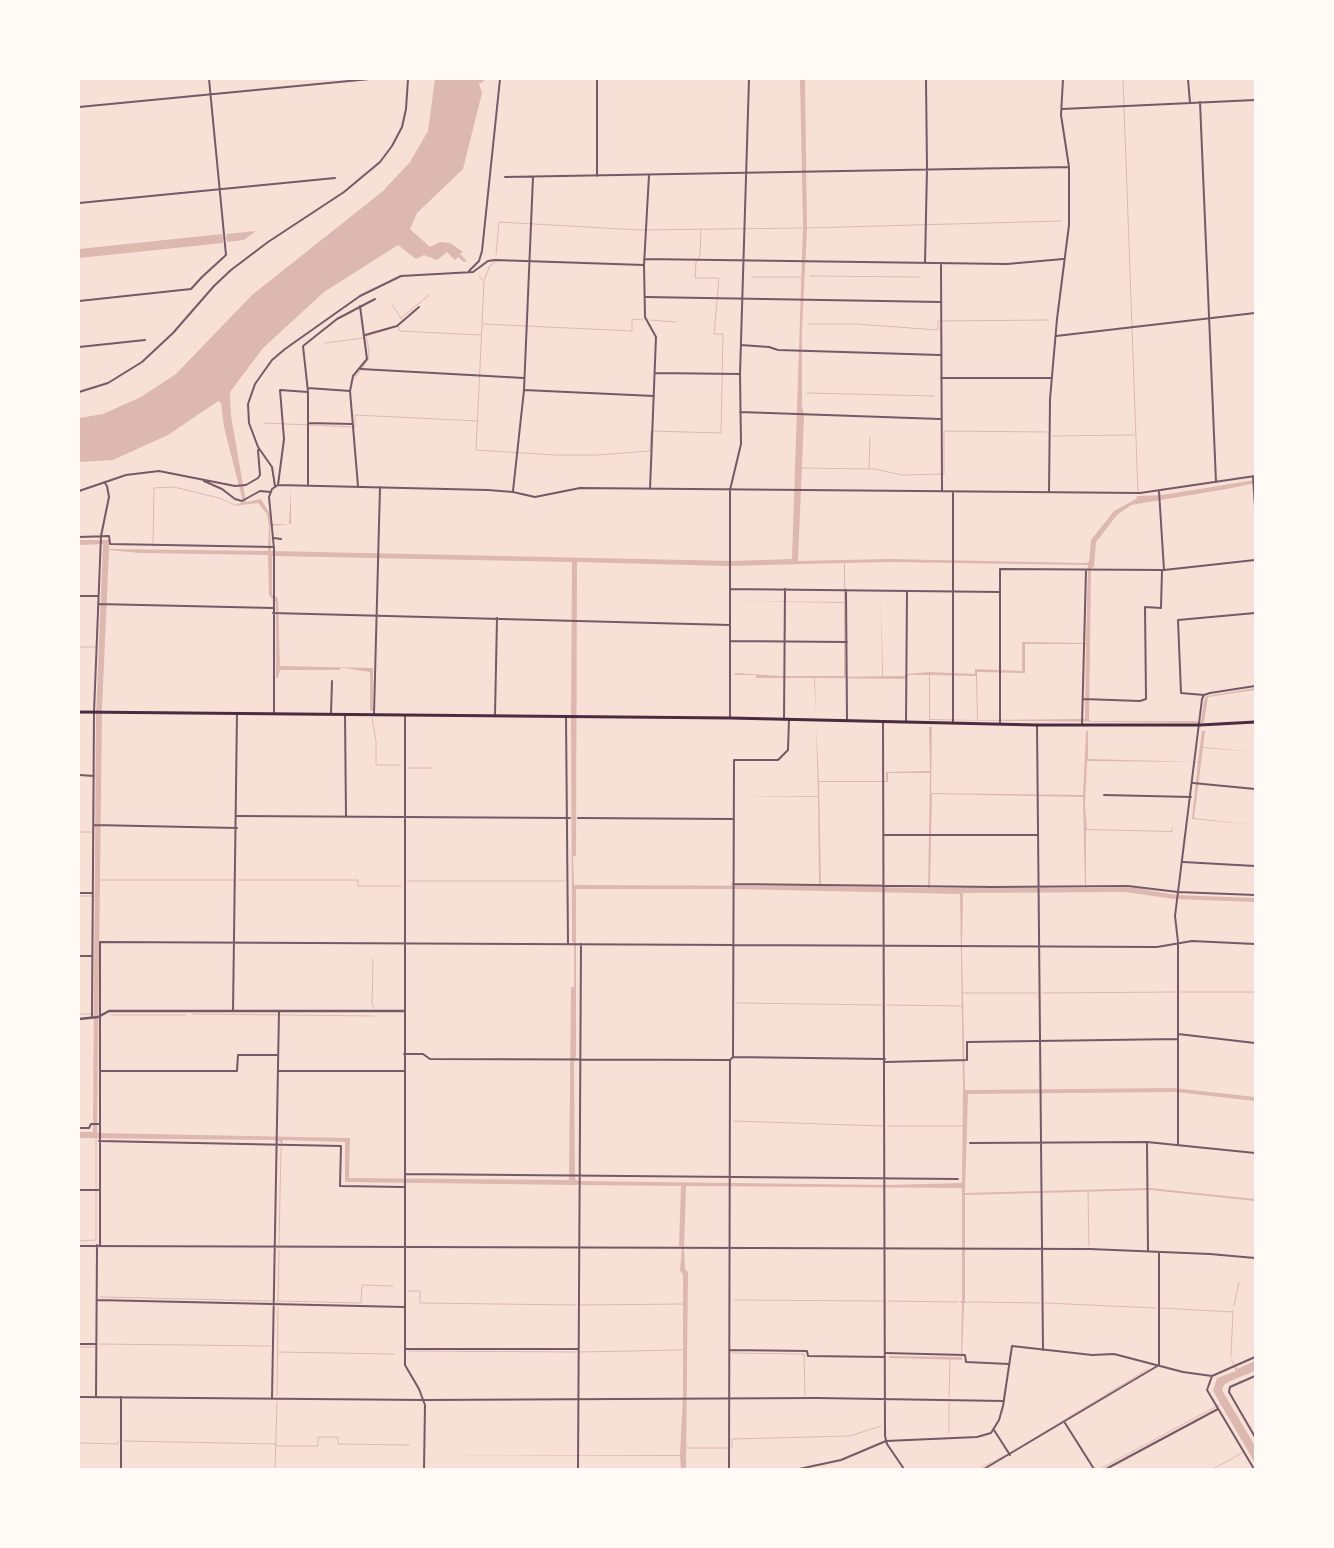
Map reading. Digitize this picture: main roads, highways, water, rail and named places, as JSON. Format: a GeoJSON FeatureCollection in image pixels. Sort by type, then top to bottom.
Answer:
{"type":"FeatureCollection","features":[{"type":"Feature","properties":{"kind":"main road"},"geometry":{"type":"LineString","coordinates":[[79,712],[576,716],[883,722],[953,721],[1037,725],[1082,722],[1255,722]]}},
{"type":"Feature","properties":{"kind":"waterway"},"geometry":{"type":"LineString","coordinates":[[1123,79],[1138,493]]}},
{"type":"Feature","properties":{"kind":"waterway"},"geometry":{"type":"LineString","coordinates":[[806,228],[1061,221]]}},
{"type":"Feature","properties":{"kind":"waterway"},"geometry":{"type":"LineString","coordinates":[[496,255],[499,222],[640,230],[802,228]]}},
{"type":"Feature","properties":{"kind":"waterway"},"geometry":{"type":"LineString","coordinates":[[479,276],[484,282],[476,450],[555,455],[598,455],[650,451],[651,431],[721,433],[723,334],[714,334],[719,278],[695,278],[696,262],[700,255],[701,230]]}},
{"type":"Feature","properties":{"kind":"waterway"},"geometry":{"type":"LineString","coordinates":[[484,281],[489,267],[495,262]]}},
{"type":"Feature","properties":{"kind":"waterway"},"geometry":{"type":"LineString","coordinates":[[810,276],[919,277]]}},
{"type":"Feature","properties":{"kind":"waterway"},"geometry":{"type":"LineString","coordinates":[[752,277],[801,277]]}},
{"type":"Feature","properties":{"kind":"waterway"},"geometry":{"type":"LineString","coordinates":[[403,320],[401,318],[429,295]]}},
{"type":"Feature","properties":{"kind":"waterway"},"geometry":{"type":"LineString","coordinates":[[392,305],[401,318]]}},
{"type":"Feature","properties":{"kind":"waterway"},"geometry":{"type":"LineString","coordinates":[[483,324],[632,331],[632,319],[644,320]]}},
{"type":"Feature","properties":{"kind":"waterway"},"geometry":{"type":"LineString","coordinates":[[650,320],[676,322]]}},
{"type":"Feature","properties":{"kind":"waterway"},"geometry":{"type":"LineString","coordinates":[[809,324],[856,324],[938,330],[938,321],[1049,320]]}},
{"type":"Feature","properties":{"kind":"waterway"},"geometry":{"type":"LineString","coordinates":[[398,326],[400,331],[481,335]]}},
{"type":"Feature","properties":{"kind":"waterway"},"geometry":{"type":"LineString","coordinates":[[354,379],[368,360],[369,350],[366,336],[389,329]]}},
{"type":"Feature","properties":{"kind":"waterway"},"geometry":{"type":"LineString","coordinates":[[325,343],[364,338]]}},
{"type":"Feature","properties":{"kind":"waterway"},"geometry":{"type":"LineString","coordinates":[[807,393],[934,396]]}},
{"type":"Feature","properties":{"kind":"waterway"},"geometry":{"type":"LineString","coordinates":[[264,423],[355,427],[355,415],[478,421]]}},
{"type":"Feature","properties":{"kind":"waterway"},"geometry":{"type":"LineString","coordinates":[[800,468],[875,469],[902,475],[944,474],[944,431],[1046,432]]}},
{"type":"Feature","properties":{"kind":"waterway"},"geometry":{"type":"LineString","coordinates":[[1052,436],[1134,435]]}},
{"type":"Feature","properties":{"kind":"waterway"},"geometry":{"type":"LineString","coordinates":[[869,468],[870,437]]}},
{"type":"Feature","properties":{"kind":"waterway"},"geometry":{"type":"LineString","coordinates":[[153,543],[154,488],[174,487],[219,498],[235,505]]}},
{"type":"Feature","properties":{"kind":"waterway"},"geometry":{"type":"LineString","coordinates":[[79,647],[96,647]]}},
{"type":"Feature","properties":{"kind":"waterway"},"geometry":{"type":"LineString","coordinates":[[372,718],[376,741],[376,765],[400,765]]}},
{"type":"Feature","properties":{"kind":"waterway"},"geometry":{"type":"LineString","coordinates":[[408,768],[433,768]]}},
{"type":"Feature","properties":{"kind":"waterway"},"geometry":{"type":"LineString","coordinates":[[79,832],[93,832]]}},
{"type":"Feature","properties":{"kind":"waterway"},"geometry":{"type":"LineString","coordinates":[[100,880],[234,880]]}},
{"type":"Feature","properties":{"kind":"waterway"},"geometry":{"type":"LineString","coordinates":[[238,880],[358,880],[358,886],[401,886]]}},
{"type":"Feature","properties":{"kind":"waterway"},"geometry":{"type":"LineString","coordinates":[[408,881],[564,881]]}},
{"type":"Feature","properties":{"kind":"waterway"},"geometry":{"type":"LineString","coordinates":[[79,896],[95,896]]}},
{"type":"Feature","properties":{"kind":"waterway"},"geometry":{"type":"LineString","coordinates":[[373,959],[372,1005],[374,1008]]}},
{"type":"Feature","properties":{"kind":"waterway"},"geometry":{"type":"LineString","coordinates":[[1043,993],[1176,992]]}},
{"type":"Feature","properties":{"kind":"waterway"},"geometry":{"type":"LineString","coordinates":[[1181,992],[1255,992]]}},
{"type":"Feature","properties":{"kind":"waterway"},"geometry":{"type":"LineString","coordinates":[[963,993],[1037,993]]}},
{"type":"Feature","properties":{"kind":"waterway"},"geometry":{"type":"LineString","coordinates":[[737,1003],[882,1005]]}},
{"type":"Feature","properties":{"kind":"waterway"},"geometry":{"type":"LineString","coordinates":[[887,1005],[962,1006]]}},
{"type":"Feature","properties":{"kind":"waterway"},"geometry":{"type":"LineString","coordinates":[[79,1014],[92,1014]]}},
{"type":"Feature","properties":{"kind":"waterway"},"geometry":{"type":"LineString","coordinates":[[193,1014],[374,1016]]}},
{"type":"Feature","properties":{"kind":"waterway"},"geometry":{"type":"LineString","coordinates":[[111,1015],[185,1015]]}},
{"type":"Feature","properties":{"kind":"waterway"},"geometry":{"type":"LineString","coordinates":[[734,1121],[882,1126]]}},
{"type":"Feature","properties":{"kind":"waterway"},"geometry":{"type":"LineString","coordinates":[[888,1126],[963,1126]]}},
{"type":"Feature","properties":{"kind":"waterway"},"geometry":{"type":"LineString","coordinates":[[79,1241],[96,1240],[96,1138]]}},
{"type":"Feature","properties":{"kind":"waterway"},"geometry":{"type":"LineString","coordinates":[[279,1244],[281,1148]]}},
{"type":"Feature","properties":{"kind":"waterway"},"geometry":{"type":"LineString","coordinates":[[1088,1192],[1089,1246]]}},
{"type":"Feature","properties":{"kind":"waterway"},"geometry":{"type":"LineString","coordinates":[[278,1301],[279,1250]]}},
{"type":"Feature","properties":{"kind":"waterway"},"geometry":{"type":"LineString","coordinates":[[1234,1306],[1239,1282]]}},
{"type":"Feature","properties":{"kind":"waterway"},"geometry":{"type":"LineString","coordinates":[[276,1301],[361,1303],[362,1285],[393,1286]]}},
{"type":"Feature","properties":{"kind":"waterway"},"geometry":{"type":"LineString","coordinates":[[408,1291],[420,1291],[420,1303],[576,1305]]}},
{"type":"Feature","properties":{"kind":"waterway"},"geometry":{"type":"LineString","coordinates":[[100,1297],[272,1301]]}},
{"type":"Feature","properties":{"kind":"waterway"},"geometry":{"type":"LineString","coordinates":[[735,1300],[883,1301]]}},
{"type":"Feature","properties":{"kind":"waterway"},"geometry":{"type":"LineString","coordinates":[[888,1301],[957,1302]]}},
{"type":"Feature","properties":{"kind":"waterway"},"geometry":{"type":"LineString","coordinates":[[969,1302],[1040,1303]]}},
{"type":"Feature","properties":{"kind":"waterway"},"geometry":{"type":"LineString","coordinates":[[1045,1303],[1156,1308]]}},
{"type":"Feature","properties":{"kind":"waterway"},"geometry":{"type":"LineString","coordinates":[[580,1305],[684,1304]]}},
{"type":"Feature","properties":{"kind":"waterway"},"geometry":{"type":"LineString","coordinates":[[277,1395],[278,1307]]}},
{"type":"Feature","properties":{"kind":"waterway"},"geometry":{"type":"LineString","coordinates":[[1160,1308],[1233,1312]]}},
{"type":"Feature","properties":{"kind":"waterway"},"geometry":{"type":"LineString","coordinates":[[1231,1356],[1233,1310]]}},
{"type":"Feature","properties":{"kind":"waterway"},"geometry":{"type":"LineString","coordinates":[[99,1344],[271,1346]]}},
{"type":"Feature","properties":{"kind":"waterway"},"geometry":{"type":"LineString","coordinates":[[79,1347],[94,1347]]}},
{"type":"Feature","properties":{"kind":"waterway"},"geometry":{"type":"LineString","coordinates":[[580,1352],[682,1350]]}},
{"type":"Feature","properties":{"kind":"waterway"},"geometry":{"type":"LineString","coordinates":[[409,1351],[576,1352]]}},
{"type":"Feature","properties":{"kind":"waterway"},"geometry":{"type":"LineString","coordinates":[[278,1352],[394,1354]]}},
{"type":"Feature","properties":{"kind":"waterway"},"geometry":{"type":"LineString","coordinates":[[732,1353],[804,1354],[805,1396]]}},
{"type":"Feature","properties":{"kind":"waterway"},"geometry":{"type":"LineString","coordinates":[[949,1398],[950,1359]]}},
{"type":"Feature","properties":{"kind":"waterway"},"geometry":{"type":"LineString","coordinates":[[1025,1444],[1148,1369]]}},
{"type":"Feature","properties":{"kind":"waterway"},"geometry":{"type":"LineString","coordinates":[[275,1469],[277,1402]]}},
{"type":"Feature","properties":{"kind":"waterway"},"geometry":{"type":"LineString","coordinates":[[949,1402],[949,1433]]}},
{"type":"Feature","properties":{"kind":"waterway"},"geometry":{"type":"LineString","coordinates":[[1100,1469],[1221,1404]]}},
{"type":"Feature","properties":{"kind":"waterway"},"geometry":{"type":"LineString","coordinates":[[732,1448],[732,1439],[850,1436],[881,1426]]}},
{"type":"Feature","properties":{"kind":"waterway"},"geometry":{"type":"LineString","coordinates":[[276,1446],[318,1446],[318,1437],[338,1437],[338,1444],[409,1445]]}},
{"type":"Feature","properties":{"kind":"waterway"},"geometry":{"type":"LineString","coordinates":[[79,1443],[118,1444],[118,1441]]}},
{"type":"Feature","properties":{"kind":"waterway"},"geometry":{"type":"LineString","coordinates":[[124,1441],[276,1444]]}},
{"type":"Feature","properties":{"kind":"waterway"},"geometry":{"type":"LineString","coordinates":[[685,1448],[727,1448]]}},
{"type":"Feature","properties":{"kind":"waterway"},"geometry":{"type":"LineString","coordinates":[[1213,1469],[1242,1453]]}},
{"type":"Feature","properties":{"kind":"waterway"},"geometry":{"type":"LineString","coordinates":[[979,1469],[1006,1455]]}}]}
